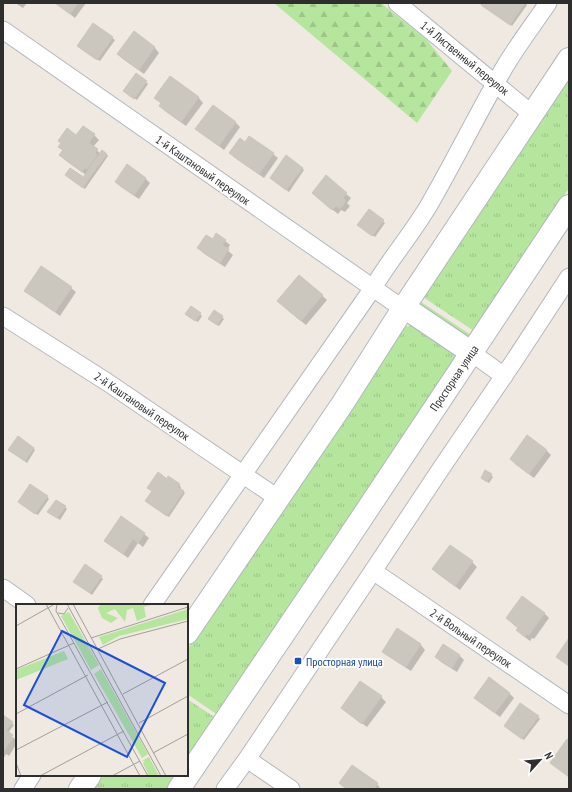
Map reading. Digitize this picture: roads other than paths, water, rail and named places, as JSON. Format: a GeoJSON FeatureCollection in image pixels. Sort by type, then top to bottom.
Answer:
{"type":"FeatureCollection","features":[{"type":"Feature","properties":{"kind":"main road"},"geometry":{"type":"LineString","coordinates":[[188,632],[343,403],[404,307],[569,60]]}},
{"type":"Feature","properties":{"kind":"main road","name":"Просторная улица"},"geometry":{"type":"LineString","coordinates":[[188,776],[569,206]]}},
{"type":"Feature","properties":{"kind":"main road"},"geometry":{"type":"LineString","coordinates":[[404,307],[472,352]]}},
{"type":"Feature","properties":{"kind":"main road"},"geometry":{"type":"LineString","coordinates":[[80,789],[89,776]]}},
{"type":"Feature","properties":{"kind":"main road","name":"Просторная улица"},"geometry":{"type":"LineString","coordinates":[[179,789],[188,776]]}},
{"type":"Feature","properties":{"kind":"street","name":"1-й Лиственный переулок"},"geometry":{"type":"LineString","coordinates":[[397,3],[532,114]]}},
{"type":"Feature","properties":{"kind":"street"},"geometry":{"type":"LineString","coordinates":[[153,604],[382,274],[415,229],[504,68],[548,3]]}},
{"type":"Feature","properties":{"kind":"street","name":"1-й Каштановый переулок"},"geometry":{"type":"LineString","coordinates":[[3,30],[399,306],[404,307]]}},
{"type":"Feature","properties":{"kind":"street"},"geometry":{"type":"LineString","coordinates":[[225,789],[247,759],[374,571],[569,277]]}},
{"type":"Feature","properties":{"kind":"street","name":"2-й Каштановый переулок"},"geometry":{"type":"LineString","coordinates":[[3,316],[107,382],[279,498]]}},
{"type":"Feature","properties":{"kind":"street"},"geometry":{"type":"LineString","coordinates":[[472,352],[504,376]]}},
{"type":"Feature","properties":{"kind":"street","name":"2-й Вольный переулок"},"geometry":{"type":"LineString","coordinates":[[374,571],[569,705]]}},
{"type":"Feature","properties":{"kind":"street"},"geometry":{"type":"LineString","coordinates":[[3,588],[26,604]]}},
{"type":"Feature","properties":{"kind":"street"},"geometry":{"type":"LineString","coordinates":[[247,759],[291,789]]}},
{"type":"Feature","properties":{"kind":"street"},"geometry":{"type":"LineString","coordinates":[[23,789],[31,776]]}},
{"type":"Feature","properties":{"kind":"place","name":"Просторная улица"},"geometry":{"type":"Point","coordinates":[298,661]}}]}
